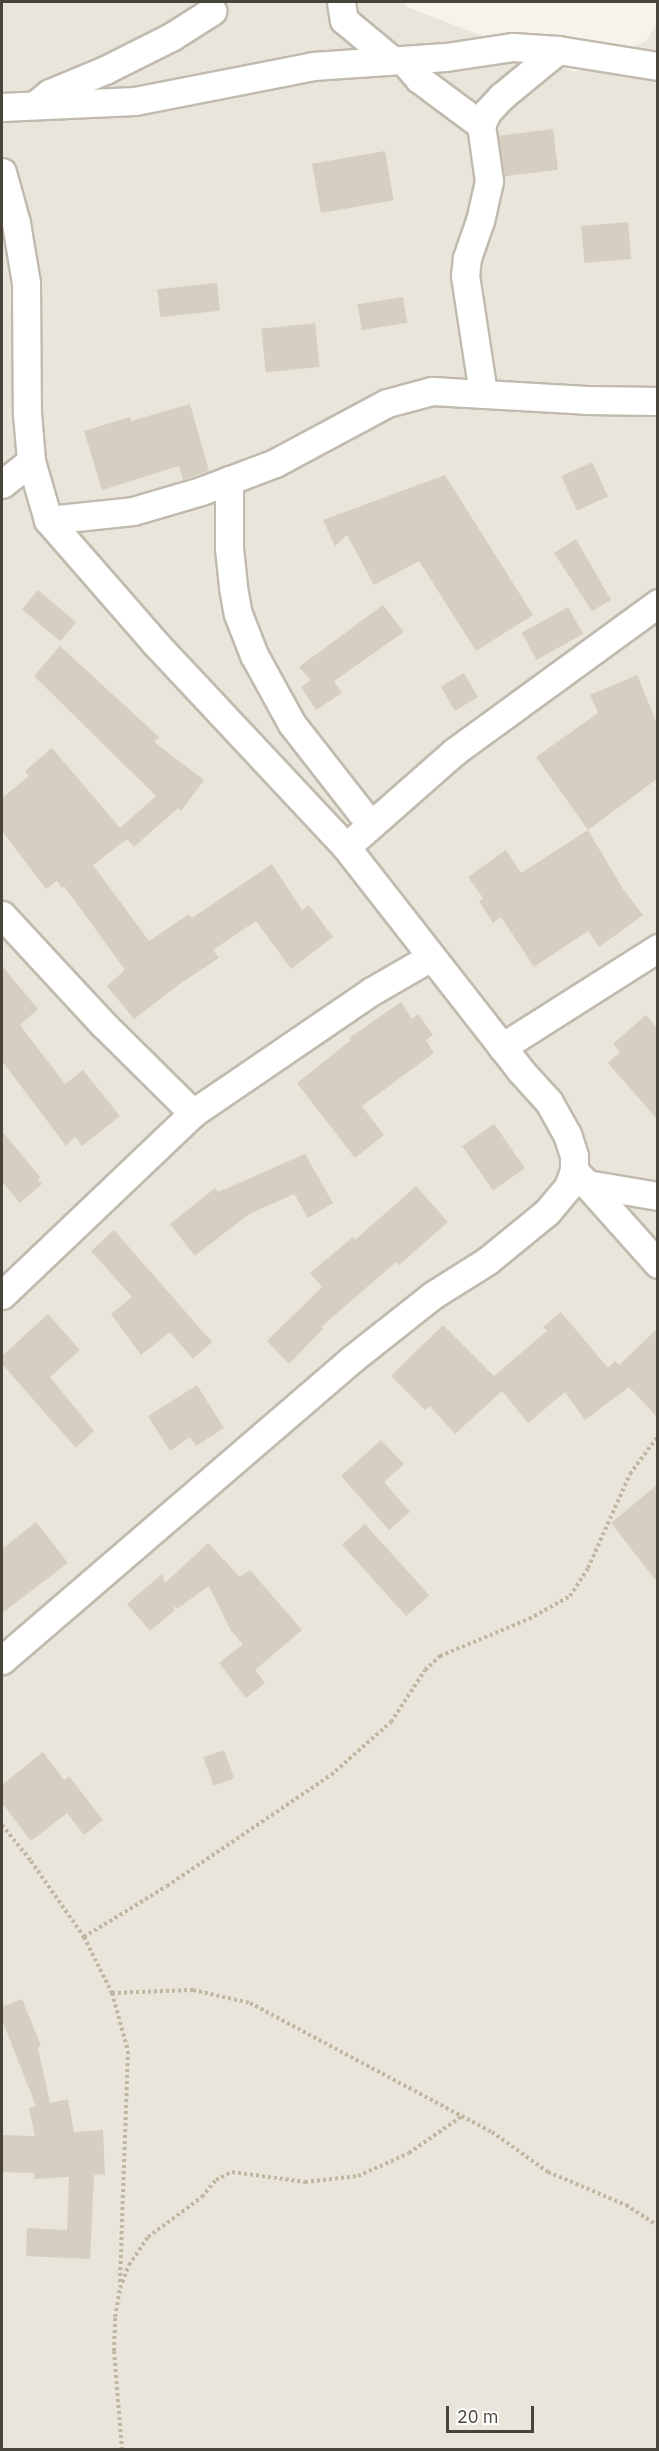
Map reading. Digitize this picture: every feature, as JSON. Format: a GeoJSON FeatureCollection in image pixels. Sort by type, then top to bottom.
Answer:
{"type":"FeatureCollection","features":[{"type":"Feature","properties":{"kind":"street"},"geometry":{"type":"LineString","coordinates":[[341,2],[344,20],[481,125]]}},
{"type":"Feature","properties":{"kind":"street"},"geometry":{"type":"LineString","coordinates":[[34,105],[50,93],[105,70],[171,37],[212,11]]}},
{"type":"Feature","properties":{"kind":"street"},"geometry":{"type":"LineString","coordinates":[[2,107],[135,101],[313,66],[446,57],[513,47],[558,50],[657,66]]}},
{"type":"Feature","properties":{"kind":"street"},"geometry":{"type":"LineString","coordinates":[[483,393],[465,276],[489,181],[481,125],[487,112],[502,96],[558,50]]}},
{"type":"Feature","properties":{"kind":"street"},"geometry":{"type":"LineString","coordinates":[[2,172],[16,223],[26,283],[27,413],[31,461],[48,520],[156,644],[346,847],[502,1047],[549,1102],[567,1134],[580,1177],[657,1264]]}},
{"type":"Feature","properties":{"kind":"street"},"geometry":{"type":"LineString","coordinates":[[48,520],[133,511],[229,480],[275,463],[387,403],[432,391],[586,400],[657,401]]}},
{"type":"Feature","properties":{"kind":"street"},"geometry":{"type":"LineString","coordinates":[[2,484],[31,461]]}},
{"type":"Feature","properties":{"kind":"street"},"geometry":{"type":"LineString","coordinates":[[229,480],[229,548],[233,587],[238,614],[254,655],[292,724],[371,825]]}},
{"type":"Feature","properties":{"kind":"street"},"geometry":{"type":"LineString","coordinates":[[346,847],[454,752],[657,603]]}},
{"type":"Feature","properties":{"kind":"street"},"geometry":{"type":"LineString","coordinates":[[2,915],[103,1024],[193,1113]]}},
{"type":"Feature","properties":{"kind":"street"},"geometry":{"type":"LineString","coordinates":[[502,1047],[657,948]]}},
{"type":"Feature","properties":{"kind":"street"},"geometry":{"type":"LineString","coordinates":[[2,1295],[193,1113],[372,991],[431,957]]}},
{"type":"Feature","properties":{"kind":"street"},"geometry":{"type":"LineString","coordinates":[[580,1177],[657,1196]]}},
{"type":"Feature","properties":{"kind":"street"},"geometry":{"type":"LineString","coordinates":[[2,1660],[352,1359],[433,1295],[487,1261],[547,1212],[567,1187],[580,1177]]}},
{"type":"Feature","properties":{"kind":"path"},"geometry":{"type":"LineString","coordinates":[[84,1937],[167,1886],[331,1775],[391,1722],[425,1670],[440,1656],[529,1619],[570,1596],[588,1568],[630,1474],[657,1436]]}},
{"type":"Feature","properties":{"kind":"path"},"geometry":{"type":"LineString","coordinates":[[2,1825],[84,1937],[112,1993],[128,2051],[120,2288],[114,2351],[122,2450]]}},
{"type":"Feature","properties":{"kind":"path"},"geometry":{"type":"LineString","coordinates":[[112,1993],[194,1990],[250,2002],[462,2115],[499,2137],[548,2172],[626,2205],[657,2226]]}},
{"type":"Feature","properties":{"kind":"path"},"geometry":{"type":"LineString","coordinates":[[120,2288],[129,2265],[148,2237],[202,2197],[216,2180],[232,2172],[305,2182],[358,2176],[409,2153],[462,2115]]}},
{"type":"Feature","properties":{"kind":"shaded area"},"geometry":{"type":"Polygon","coordinates":[[[2,2],[404,2],[407,7],[575,72],[646,41],[657,23],[657,2449],[2,2450],[2,2]]]}},
{"type":"Feature","properties":{"kind":"building"},"geometry":{"type":"Polygon","coordinates":[[[553,129],[558,170],[503,176],[498,136],[553,129]]]}},
{"type":"Feature","properties":{"kind":"building"},"geometry":{"type":"Polygon","coordinates":[[[385,151],[394,200],[321,213],[312,164],[385,151]]]}},
{"type":"Feature","properties":{"kind":"building"},"geometry":{"type":"Polygon","coordinates":[[[628,222],[631,259],[584,263],[581,226],[628,222]]]}},
{"type":"Feature","properties":{"kind":"building"},"geometry":{"type":"Polygon","coordinates":[[[217,283],[220,311],[160,317],[157,289],[217,283]]]}},
{"type":"Feature","properties":{"kind":"building"},"geometry":{"type":"Polygon","coordinates":[[[403,297],[407,323],[362,330],[358,304],[403,297]]]}},
{"type":"Feature","properties":{"kind":"building"},"geometry":{"type":"Polygon","coordinates":[[[315,323],[320,367],[266,372],[261,329],[315,323]]]}},
{"type":"Feature","properties":{"kind":"building"},"geometry":{"type":"Polygon","coordinates":[[[190,404],[209,471],[183,480],[179,466],[102,490],[84,431],[130,417],[131,421],[190,404]]]}},
{"type":"Feature","properties":{"kind":"building"},"geometry":{"type":"Polygon","coordinates":[[[592,462],[608,496],[577,511],[561,476],[592,462]]]}},
{"type":"Feature","properties":{"kind":"building"},"geometry":{"type":"Polygon","coordinates":[[[445,475],[533,615],[476,651],[419,561],[374,585],[347,535],[335,546],[323,520],[445,475]]]}},
{"type":"Feature","properties":{"kind":"building"},"geometry":{"type":"Polygon","coordinates":[[[576,539],[611,600],[592,611],[554,553],[576,539]]]}},
{"type":"Feature","properties":{"kind":"building"},"geometry":{"type":"Polygon","coordinates":[[[38,590],[76,622],[60,641],[22,609],[38,590]]]}},
{"type":"Feature","properties":{"kind":"building"},"geometry":{"type":"Polygon","coordinates":[[[383,605],[404,632],[334,681],[342,693],[316,710],[301,687],[311,680],[299,667],[383,605]]]}},
{"type":"Feature","properties":{"kind":"building"},"geometry":{"type":"Polygon","coordinates":[[[568,607],[583,634],[537,660],[522,633],[568,607]]]}},
{"type":"Feature","properties":{"kind":"building"},"geometry":{"type":"Polygon","coordinates":[[[60,646],[159,737],[154,742],[204,780],[181,811],[178,808],[134,847],[127,839],[93,865],[149,941],[189,914],[192,918],[272,864],[302,910],[309,905],[333,937],[291,969],[256,921],[213,950],[219,958],[181,983],[134,1019],[107,986],[125,970],[64,886],[62,888],[57,881],[46,889],[2,831],[2,798],[29,776],[25,771],[52,748],[120,828],[156,796],[34,676],[60,646]]]}},
{"type":"Feature","properties":{"kind":"building"},"geometry":{"type":"Polygon","coordinates":[[[464,673],[478,697],[455,711],[441,686],[464,673]]]}},
{"type":"Feature","properties":{"kind":"building"},"geometry":{"type":"Polygon","coordinates":[[[637,675],[657,723],[657,779],[588,830],[536,757],[598,713],[590,695],[637,675]]]}},
{"type":"Feature","properties":{"kind":"building"},"geometry":{"type":"Polygon","coordinates":[[[588,830],[623,889],[643,915],[599,947],[588,931],[534,967],[501,917],[493,923],[479,901],[483,898],[468,877],[506,850],[521,873],[588,830]]]}},
{"type":"Feature","properties":{"kind":"building"},"geometry":{"type":"Polygon","coordinates":[[[2,966],[38,1009],[20,1025],[65,1084],[83,1070],[120,1116],[82,1146],[75,1136],[66,1146],[2,1061],[2,966]]]}},
{"type":"Feature","properties":{"kind":"building"},"geometry":{"type":"Polygon","coordinates":[[[401,1002],[412,1019],[418,1014],[433,1035],[426,1040],[434,1053],[362,1106],[384,1135],[355,1158],[297,1083],[351,1040],[349,1038],[401,1002]]]}},
{"type":"Feature","properties":{"kind":"building"},"geometry":{"type":"Polygon","coordinates":[[[646,1015],[657,1028],[657,1119],[608,1063],[620,1052],[613,1044],[646,1015]]]}},
{"type":"Feature","properties":{"kind":"building"},"geometry":{"type":"Polygon","coordinates":[[[494,1124],[525,1168],[493,1191],[462,1146],[494,1124]]]}},
{"type":"Feature","properties":{"kind":"building"},"geometry":{"type":"Polygon","coordinates":[[[2,1131],[40,1177],[38,1180],[42,1184],[20,1203],[2,1182],[2,1131]]]}},
{"type":"Feature","properties":{"kind":"building"},"geometry":{"type":"Polygon","coordinates":[[[305,1154],[333,1203],[308,1218],[294,1194],[249,1214],[195,1256],[170,1224],[215,1188],[218,1192],[305,1154]]]}},
{"type":"Feature","properties":{"kind":"building"},"geometry":{"type":"Polygon","coordinates":[[[416,1186],[448,1222],[399,1265],[396,1262],[321,1327],[323,1329],[289,1364],[267,1341],[322,1287],[310,1273],[353,1237],[355,1240],[416,1186]]]}},
{"type":"Feature","properties":{"kind":"building"},"geometry":{"type":"Polygon","coordinates":[[[114,1230],[212,1342],[193,1359],[170,1332],[141,1355],[111,1314],[132,1297],[91,1251],[114,1230]]]}},
{"type":"Feature","properties":{"kind":"building"},"geometry":{"type":"Polygon","coordinates":[[[561,1312],[608,1368],[615,1361],[619,1365],[657,1329],[657,1417],[629,1387],[585,1420],[565,1392],[528,1423],[502,1391],[455,1434],[430,1406],[425,1410],[391,1376],[443,1325],[494,1376],[547,1331],[543,1327],[561,1312]]]}},
{"type":"Feature","properties":{"kind":"building"},"geometry":{"type":"Polygon","coordinates":[[[48,1314],[80,1350],[50,1377],[94,1431],[76,1448],[2,1364],[2,1356],[48,1314]]]}},
{"type":"Feature","properties":{"kind":"building"},"geometry":{"type":"Polygon","coordinates":[[[197,1385],[224,1428],[196,1446],[190,1437],[170,1451],[148,1416],[197,1385]]]}},
{"type":"Feature","properties":{"kind":"building"},"geometry":{"type":"Polygon","coordinates":[[[381,1440],[404,1464],[384,1482],[410,1512],[389,1530],[341,1476],[381,1440]]]}},
{"type":"Feature","properties":{"kind":"building"},"geometry":{"type":"Polygon","coordinates":[[[657,1485],[657,1582],[611,1523],[657,1485]]]}},
{"type":"Feature","properties":{"kind":"building"},"geometry":{"type":"Polygon","coordinates":[[[36,1522],[68,1563],[2,1613],[2,1549],[36,1522]]]}},
{"type":"Feature","properties":{"kind":"building"},"geometry":{"type":"Polygon","coordinates":[[[365,1524],[429,1595],[406,1616],[342,1545],[365,1524]]]}},
{"type":"Feature","properties":{"kind":"building"},"geometry":{"type":"Polygon","coordinates":[[[208,1543],[240,1577],[250,1570],[302,1630],[255,1670],[265,1683],[246,1698],[219,1663],[243,1644],[231,1631],[209,1586],[177,1609],[172,1603],[175,1610],[150,1631],[127,1604],[162,1574],[165,1583],[208,1543]]]}},
{"type":"Feature","properties":{"kind":"building"},"geometry":{"type":"Polygon","coordinates":[[[224,1750],[234,1778],[214,1786],[203,1758],[224,1750]]]}},
{"type":"Feature","properties":{"kind":"building"},"geometry":{"type":"Polygon","coordinates":[[[43,1752],[64,1780],[69,1776],[103,1820],[84,1835],[67,1813],[31,1841],[2,1803],[2,1785],[43,1752]]]}},
{"type":"Feature","properties":{"kind":"building"},"geometry":{"type":"Polygon","coordinates":[[[22,1999],[41,2046],[38,2048],[50,2103],[68,2099],[74,2132],[103,2130],[105,2174],[94,2175],[90,2259],[26,2256],[27,2228],[67,2230],[69,2177],[34,2179],[34,2173],[2,2172],[2,2135],[35,2136],[29,2108],[36,2106],[2,2020],[2,2007],[22,1999]]]}}]}
